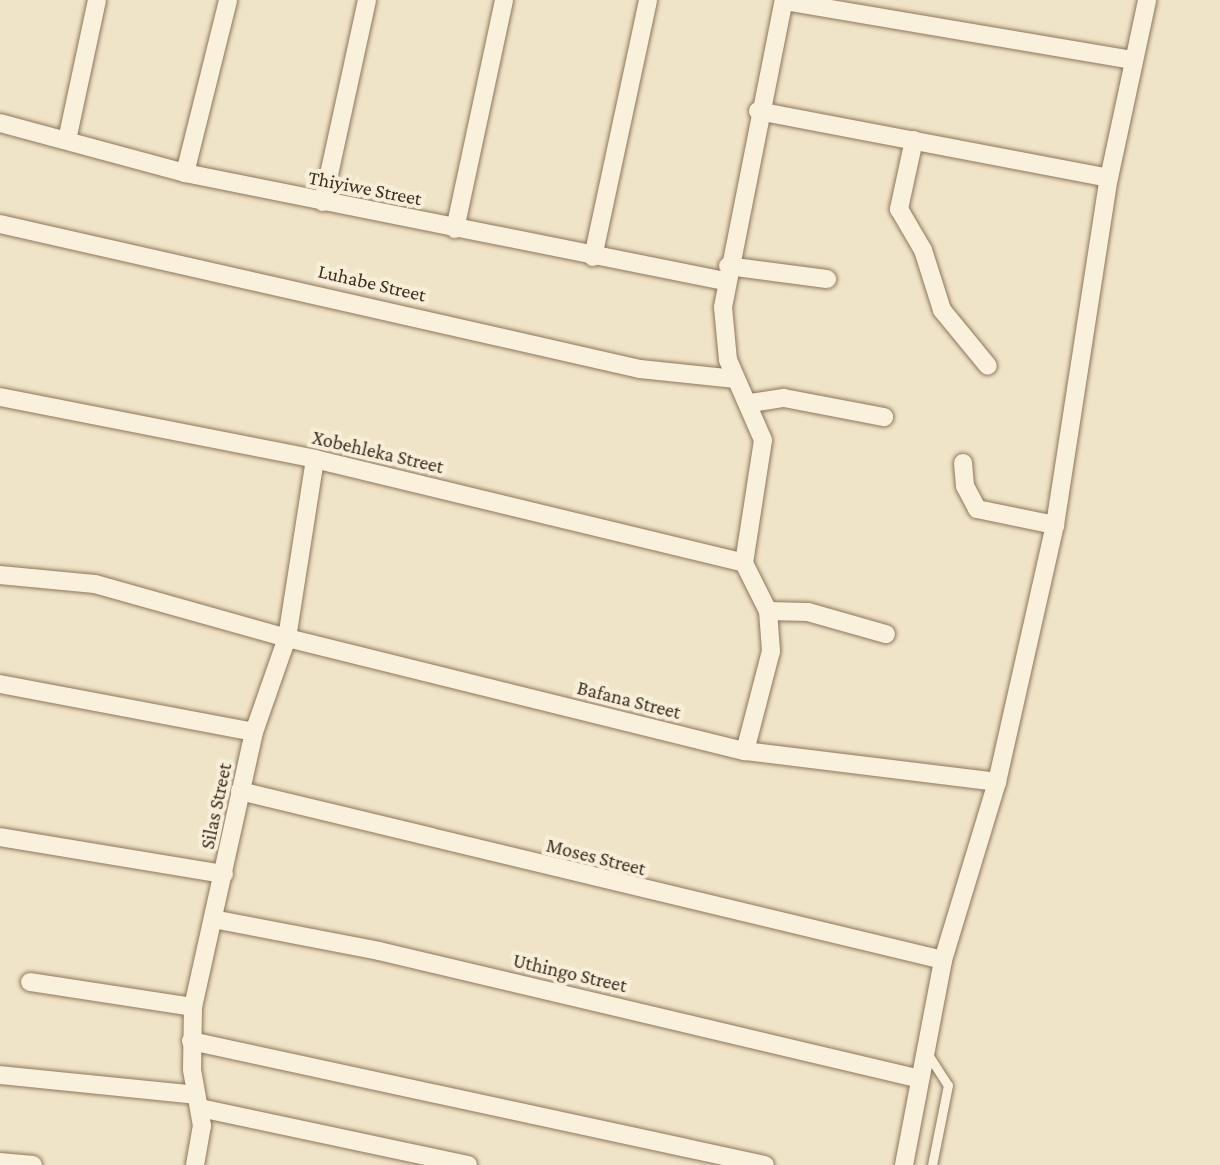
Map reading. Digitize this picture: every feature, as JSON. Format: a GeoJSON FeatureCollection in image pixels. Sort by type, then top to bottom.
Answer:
{"type":"FeatureCollection","features":[{"type":"Feature","properties":{"kind":"street"},"geometry":{"type":"LineString","coordinates":[[67,140],[97,0]]}},
{"type":"Feature","properties":{"kind":"street"},"geometry":{"type":"LineString","coordinates":[[185,173],[228,0]]}},
{"type":"Feature","properties":{"kind":"street"},"geometry":{"type":"LineString","coordinates":[[323,202],[367,0]]}},
{"type":"Feature","properties":{"kind":"street"},"geometry":{"type":"LineString","coordinates":[[455,229],[504,0]]}},
{"type":"Feature","properties":{"kind":"street"},"geometry":{"type":"LineString","coordinates":[[593,257],[648,0]]}},
{"type":"Feature","properties":{"kind":"street"},"geometry":{"type":"LineString","coordinates":[[745,751],[771,651],[768,611],[744,563],[762,465],[763,440],[751,403],[735,379],[724,333],[726,273],[784,0],[1133,60]]}},
{"type":"Feature","properties":{"kind":"street"},"geometry":{"type":"LineString","coordinates":[[904,1165],[922,1048],[943,960],[997,782],[1055,525],[1109,178],[1147,0]]}},
{"type":"Feature","properties":{"kind":"street"},"geometry":{"type":"LineString","coordinates":[[758,111],[1109,178]]}},
{"type":"Feature","properties":{"kind":"street","name":"Thiyiwe Street"},"geometry":{"type":"LineString","coordinates":[[0,123],[185,173],[593,257],[726,273],[827,279]]}},
{"type":"Feature","properties":{"kind":"street"},"geometry":{"type":"LineString","coordinates":[[914,140],[899,209],[923,250],[942,310],[988,366]]}},
{"type":"Feature","properties":{"kind":"street","name":"Luhabe Street"},"geometry":{"type":"LineString","coordinates":[[0,224],[640,369],[735,379]]}},
{"type":"Feature","properties":{"kind":"street","name":"Xobehleka Street"},"geometry":{"type":"LineString","coordinates":[[0,397],[315,459],[744,563]]}},
{"type":"Feature","properties":{"kind":"street"},"geometry":{"type":"LineString","coordinates":[[751,403],[784,398],[884,417]]}},
{"type":"Feature","properties":{"kind":"street","name":"Silas Street"},"geometry":{"type":"LineString","coordinates":[[195,1165],[198,1102],[191,1041],[193,1007],[254,732],[287,638],[315,459]]}},
{"type":"Feature","properties":{"kind":"street"},"geometry":{"type":"LineString","coordinates":[[963,463],[965,486],[977,509],[1055,525]]}},
{"type":"Feature","properties":{"kind":"street","name":"Bafana Street"},"geometry":{"type":"LineString","coordinates":[[0,575],[69,578],[287,638],[745,751],[997,782]]}},
{"type":"Feature","properties":{"kind":"street"},"geometry":{"type":"LineString","coordinates":[[768,611],[808,612],[886,634]]}},
{"type":"Feature","properties":{"kind":"street"},"geometry":{"type":"LineString","coordinates":[[0,684],[254,732]]}},
{"type":"Feature","properties":{"kind":"street","name":"Moses Street"},"geometry":{"type":"LineString","coordinates":[[240,791],[943,960]]}},
{"type":"Feature","properties":{"kind":"street"},"geometry":{"type":"LineString","coordinates":[[0,837],[224,874]]}},
{"type":"Feature","properties":{"kind":"street","name":"Uthingo Street"},"geometry":{"type":"LineString","coordinates":[[213,919],[379,951],[916,1078]]}},
{"type":"Feature","properties":{"kind":"street"},"geometry":{"type":"LineString","coordinates":[[30,982],[193,1007]]}},
{"type":"Feature","properties":{"kind":"street"},"geometry":{"type":"LineString","coordinates":[[191,1041],[765,1165]]}},
{"type":"Feature","properties":{"kind":"street"},"geometry":{"type":"LineString","coordinates":[[0,1075],[198,1102],[468,1165]]}},
{"type":"Feature","properties":{"kind":"street"},"geometry":{"type":"LineString","coordinates":[[0,1162],[33,1165]]}},
{"type":"Feature","properties":{"kind":"lane"},"geometry":{"type":"LineString","coordinates":[[922,1048],[948,1085],[932,1165]]}}]}
